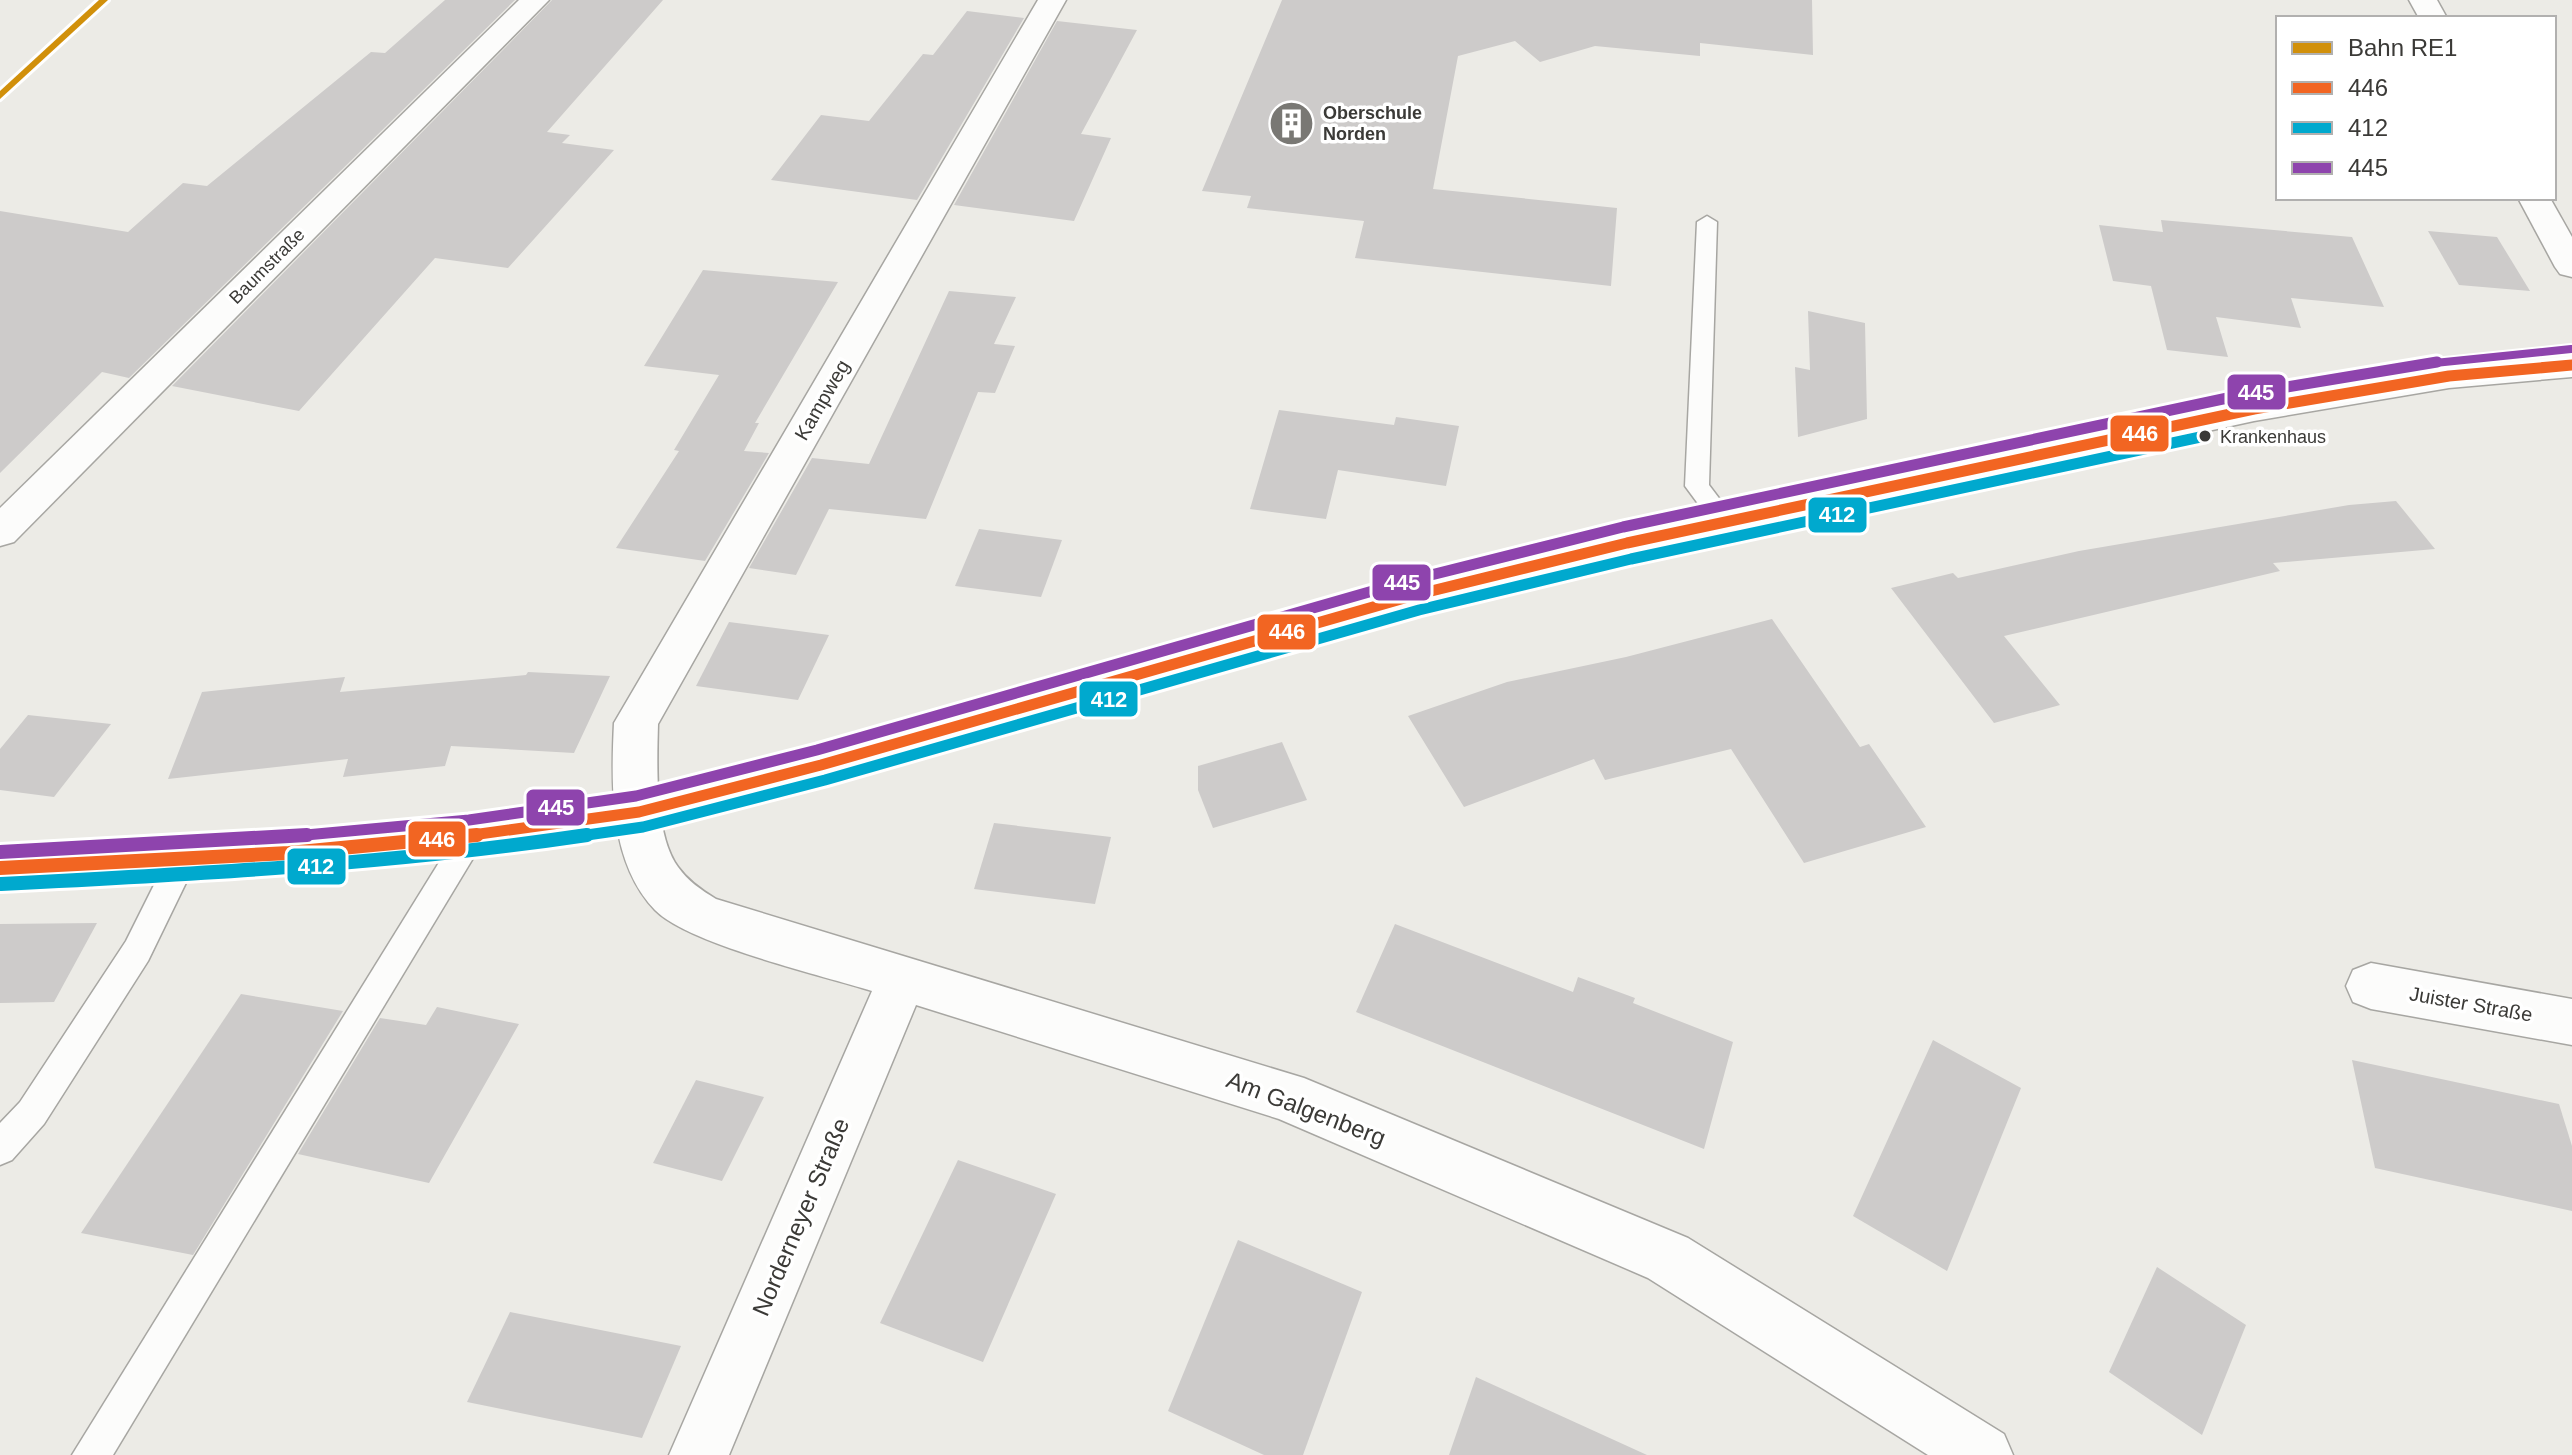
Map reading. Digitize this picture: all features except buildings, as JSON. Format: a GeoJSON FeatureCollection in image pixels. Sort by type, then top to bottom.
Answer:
{"type":"FeatureCollection","features":[{"type":"Feature","properties":{"kind":"street","name":"Baumstraße"},"geometry":{"type":"LineString","coordinates":[[0,532],[535,0]]}},
{"type":"Feature","properties":{"kind":"street","name":"Kampweg"},"geometry":{"type":"LineString","coordinates":[[639,812],[634,772],[636,723],[1052,0]]}},
{"type":"Feature","properties":{"kind":"street"},"geometry":{"type":"LineString","coordinates":[[2535,200],[2572,267]]}},
{"type":"Feature","properties":{"kind":"street"},"geometry":{"type":"LineString","coordinates":[[0,868],[289,853],[471,836],[639,812],[821,765],[1415,595],[1725,522],[2254,409],[2449,376],[2572,365]]}},
{"type":"Feature","properties":{"kind":"street","name":"Am Galgenberg"},"geometry":{"type":"LineString","coordinates":[[639,812],[648,857],[670,894],[702,916],[1285,1096],[1668,1258],[1983,1455]]}},
{"type":"Feature","properties":{"kind":"street","name":"Norderneyer Straße"},"geometry":{"type":"LineString","coordinates":[[699,1455],[902,979]]}},
{"type":"Feature","properties":{"kind":"street","name":"Juister Straße"},"geometry":{"type":"LineString","coordinates":[[2371,986],[2572,1022]]}},
{"type":"Feature","properties":{"kind":"lane"},"geometry":{"type":"LineString","coordinates":[[1707,222],[1697,486],[1725,522]]}},
{"type":"Feature","properties":{"kind":"lane"},"geometry":{"type":"LineString","coordinates":[[91,1455],[471,836]]}},
{"type":"Feature","properties":{"kind":"lane"},"geometry":{"type":"LineString","coordinates":[[0,1148],[32,1113],[137,951],[183,858]]}},
{"type":"Feature","properties":{"kind":"rail line","name":"RE1"},"geometry":{"type":"LineString","coordinates":[[0,96],[104,0]]}},
{"type":"Feature","properties":{"kind":"transit line","name":"445"},"geometry":{"type":"LineString","coordinates":[[0,852],[288,837],[469,820],[636,796],[817,750],[1411,580],[1623,527],[2251,393],[2446,360],[2571,349]]}},
{"type":"Feature","properties":{"kind":"transit line","name":"446"},"geometry":{"type":"LineString","coordinates":[[0,868],[289,853],[471,836],[639,812],[821,765],[1415,595],[1627,543],[2254,409],[2449,376],[2572,365]]}},
{"type":"Feature","properties":{"kind":"transit line","name":"412"},"geometry":{"type":"LineString","coordinates":[[1,884],[290,869],[472,852],[643,827],[825,780],[1419,610],[1631,559],[2205,436]]}},
{"type":"Feature","properties":{"kind":"place","name":"Oberschule Norden"},"geometry":{"type":"Point","coordinates":[1292,123]}},
{"type":"Feature","properties":{"kind":"place","name":"Krankenhaus"},"geometry":{"type":"Point","coordinates":[2205,436]}}]}
